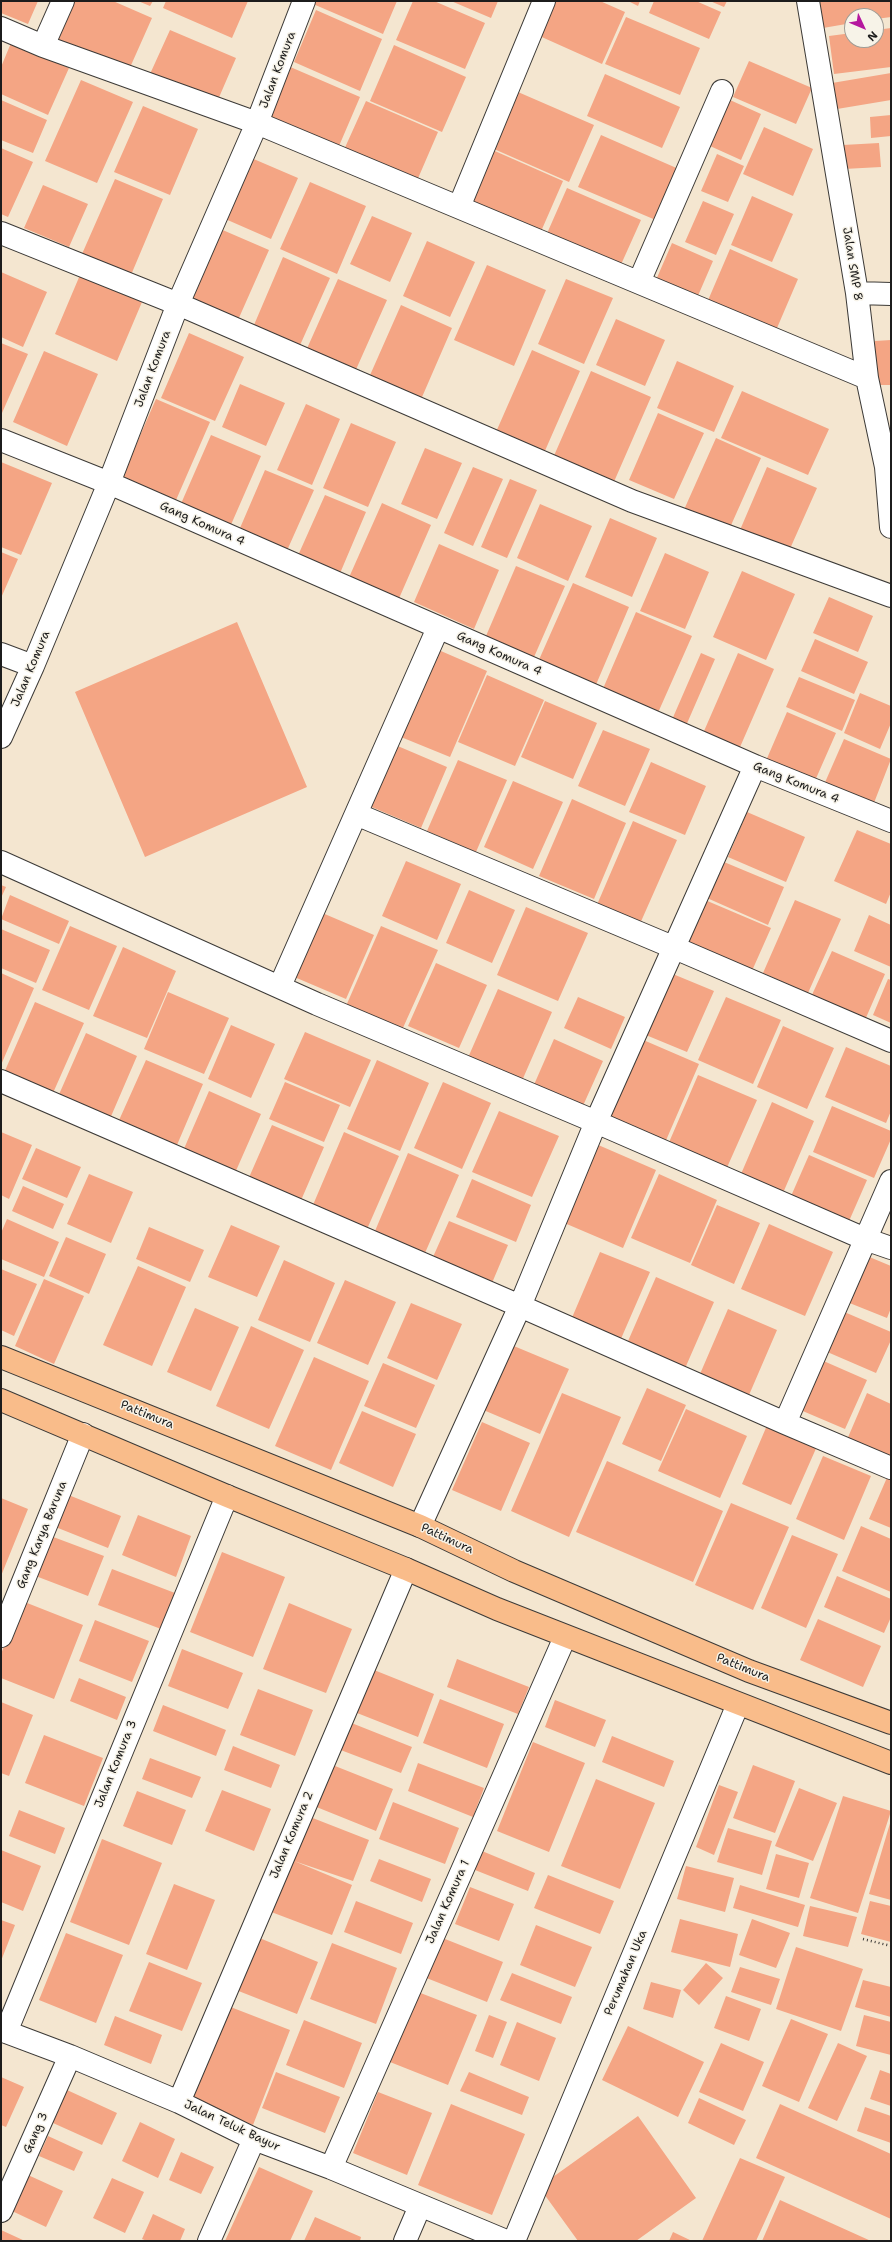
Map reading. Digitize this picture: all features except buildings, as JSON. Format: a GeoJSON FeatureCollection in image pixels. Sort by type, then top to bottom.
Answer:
{"type":"FeatureCollection","features":[{"type":"Feature","properties":{"kind":"main road","name":"Pattimura"},"geometry":{"type":"LineString","coordinates":[[1,1357],[420,1526],[521,1574],[748,1671],[891,1723]]}},
{"type":"Feature","properties":{"kind":"main road"},"geometry":{"type":"LineString","coordinates":[[1,1400],[227,1496],[566,1636],[891,1763]]}},
{"type":"Feature","properties":{"kind":"street"},"geometry":{"type":"LineString","coordinates":[[43,46],[63,1]]}},
{"type":"Feature","properties":{"kind":"street","name":"Jalan Komura"},"geometry":{"type":"LineString","coordinates":[[1,737],[33,666],[109,483],[178,304],[257,123],[304,1]]}},
{"type":"Feature","properties":{"kind":"street"},"geometry":{"type":"LineString","coordinates":[[459,207],[544,1]]}},
{"type":"Feature","properties":{"kind":"street","name":"Jalan SMP 8"},"geometry":{"type":"LineString","coordinates":[[808,1],[856,293],[867,378],[888,467],[891,527]]}},
{"type":"Feature","properties":{"kind":"street"},"geometry":{"type":"LineString","coordinates":[[1,28],[43,46],[257,123],[867,378]]}},
{"type":"Feature","properties":{"kind":"street"},"geometry":{"type":"LineString","coordinates":[[639,282],[722,91]]}},
{"type":"Feature","properties":{"kind":"street"},"geometry":{"type":"LineString","coordinates":[[1,233],[178,304],[632,501],[891,596]]}},
{"type":"Feature","properties":{"kind":"street"},"geometry":{"type":"LineString","coordinates":[[856,293],[891,294]]}},
{"type":"Feature","properties":{"kind":"street","name":"Gang Komura 4"},"geometry":{"type":"LineString","coordinates":[[1,440],[109,483],[755,766],[891,821]]}},
{"type":"Feature","properties":{"kind":"street"},"geometry":{"type":"LineString","coordinates":[[280,986],[438,628]]}},
{"type":"Feature","properties":{"kind":"street"},"geometry":{"type":"LineString","coordinates":[[1,654],[33,666]]}},
{"type":"Feature","properties":{"kind":"street"},"geometry":{"type":"LineString","coordinates":[[420,1526],[520,1306],[596,1122],[755,766]]}},
{"type":"Feature","properties":{"kind":"street"},"geometry":{"type":"LineString","coordinates":[[356,814],[675,948],[891,1041]]}},
{"type":"Feature","properties":{"kind":"street"},"geometry":{"type":"LineString","coordinates":[[1,862],[280,986],[866,1239],[891,1248]]}},
{"type":"Feature","properties":{"kind":"street"},"geometry":{"type":"LineString","coordinates":[[1,1081],[891,1468]]}},
{"type":"Feature","properties":{"kind":"street"},"geometry":{"type":"LineString","coordinates":[[785,1423],[891,1181]]}},
{"type":"Feature","properties":{"kind":"street","name":"Gang Karya Baruna"},"geometry":{"type":"LineString","coordinates":[[1,1636],[83,1434]]}},
{"type":"Feature","properties":{"kind":"street","name":"Jalan Komura 3"},"geometry":{"type":"LineString","coordinates":[[3,2031],[227,1496]]}},
{"type":"Feature","properties":{"kind":"street","name":"Jalan Komura 2"},"geometry":{"type":"LineString","coordinates":[[178,2102],[406,1569]]}},
{"type":"Feature","properties":{"kind":"street","name":"Jalan Komura 1"},"geometry":{"type":"LineString","coordinates":[[331,2168],[566,1636]]}},
{"type":"Feature","properties":{"kind":"street","name":"Perumahan Uka"},"geometry":{"type":"LineString","coordinates":[[514,2241],[738,1704]]}},
{"type":"Feature","properties":{"kind":"street","name":"Jalan Teluk Bayur"},"geometry":{"type":"LineString","coordinates":[[3,2031],[70,2056],[178,2102],[254,2139],[331,2168],[506,2241]]}},
{"type":"Feature","properties":{"kind":"street","name":"Gang 3"},"geometry":{"type":"LineString","coordinates":[[1,2211],[70,2056]]}},
{"type":"Feature","properties":{"kind":"street"},"geometry":{"type":"LineString","coordinates":[[209,2241],[254,2139]]}},
{"type":"Feature","properties":{"kind":"street"},"geometry":{"type":"LineString","coordinates":[[406,2241],[420,2206]]}},
{"type":"Feature","properties":{"kind":"path"},"geometry":{"type":"LineString","coordinates":[[863,1939],[891,1946]]}}]}
